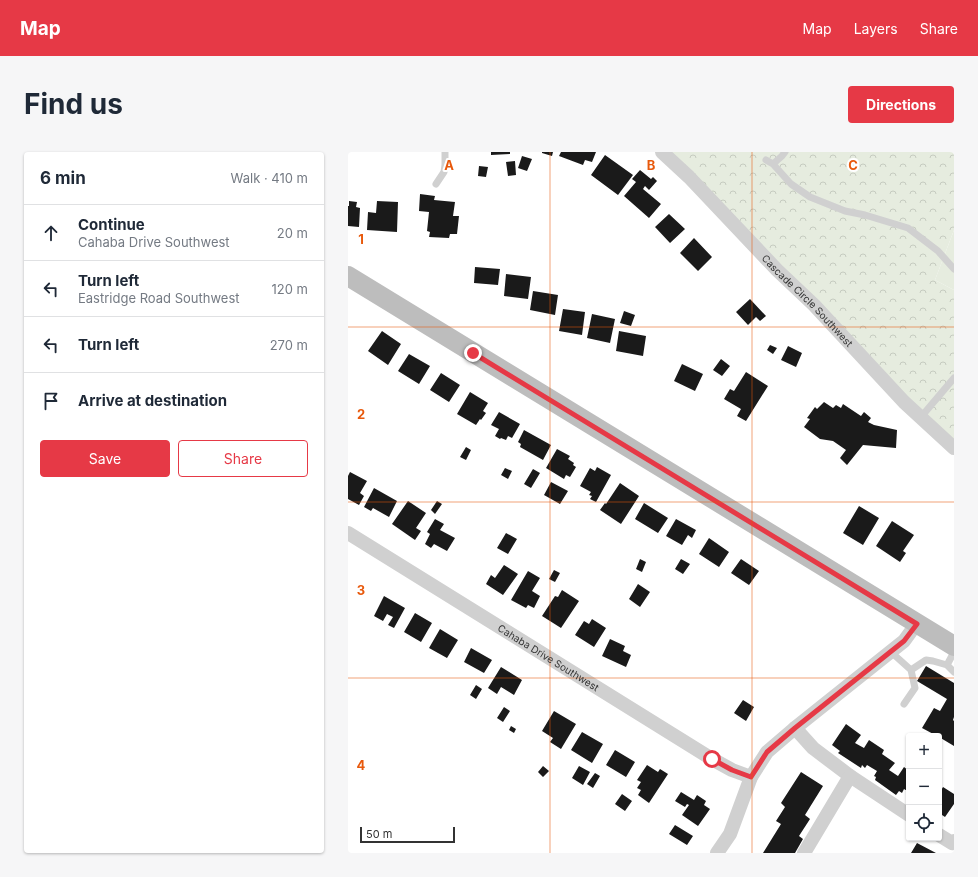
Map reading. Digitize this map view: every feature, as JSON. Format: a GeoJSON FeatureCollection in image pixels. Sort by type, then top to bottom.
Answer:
{"type":"FeatureCollection","features":[{"type":"Feature","properties":{"kind":"main road"},"geometry":{"type":"LineString","coordinates":[[348,276],[954,646]]}},
{"type":"Feature","properties":{"kind":"street","name":"Cascade Circle Southwest"},"geometry":{"type":"LineString","coordinates":[[662,152],[690,177],[777,270],[814,305],[904,402],[954,448]]}},
{"type":"Feature","properties":{"kind":"street","name":"Cahaba Drive Southwest"},"geometry":{"type":"LineString","coordinates":[[348,533],[705,755],[732,770],[751,777]]}},
{"type":"Feature","properties":{"kind":"street"},"geometry":{"type":"LineString","coordinates":[[717,853],[730,834],[751,777],[767,752],[904,641],[917,624]]}},
{"type":"Feature","properties":{"kind":"street"},"geometry":{"type":"LineString","coordinates":[[795,728],[813,748],[850,776],[906,813]]}},
{"type":"Feature","properties":{"kind":"street"},"geometry":{"type":"LineString","coordinates":[[804,853],[850,776]]}},
{"type":"Feature","properties":{"kind":"street"},"geometry":{"type":"LineString","coordinates":[[942,838],[952,846]]}},
{"type":"Feature","properties":{"kind":"lane"},"geometry":{"type":"LineString","coordinates":[[436,184],[444,172],[445,152]]}},
{"type":"Feature","properties":{"kind":"lane"},"geometry":{"type":"LineString","coordinates":[[773,164],[785,152]]}},
{"type":"Feature","properties":{"kind":"lane"},"geometry":{"type":"LineString","coordinates":[[766,160],[773,164],[791,184],[810,196],[845,211],[865,215],[908,228],[938,251],[954,269]]}},
{"type":"Feature","properties":{"kind":"lane"},"geometry":{"type":"LineString","coordinates":[[921,417],[954,378]]}},
{"type":"Feature","properties":{"kind":"lane"},"geometry":{"type":"LineString","coordinates":[[891,652],[911,670],[914,680],[915,688],[904,704]]}},
{"type":"Feature","properties":{"kind":"lane"},"geometry":{"type":"LineString","coordinates":[[946,665],[954,652]]}},
{"type":"Feature","properties":{"kind":"lane"},"geometry":{"type":"LineString","coordinates":[[911,670],[926,660],[946,665],[954,672]]}},
{"type":"Feature","properties":{"kind":"green space"},"geometry":{"type":"Polygon","coordinates":[[[659,152],[954,152],[954,230],[935,280],[954,290],[954,452],[659,152]]]}},
{"type":"Feature","properties":{"kind":"green space"},"geometry":{"type":"Polygon","coordinates":[[[954,230],[954,290],[935,280],[954,230]]]}},
{"type":"Feature","properties":{"kind":"building"},"geometry":{"type":"Polygon","coordinates":[[[491,152],[510,152],[510,154],[491,155],[491,152]]]}},
{"type":"Feature","properties":{"kind":"building"},"geometry":{"type":"Polygon","coordinates":[[[542,152],[553,152],[552,156],[542,152]]]}},
{"type":"Feature","properties":{"kind":"building"},"geometry":{"type":"Polygon","coordinates":[[[561,152],[596,152],[592,162],[585,160],[583,165],[559,156],[561,152]]]}},
{"type":"Feature","properties":{"kind":"building"},"geometry":{"type":"Polygon","coordinates":[[[605,155],[633,175],[618,195],[591,175],[605,155]]]}},
{"type":"Feature","properties":{"kind":"building"},"geometry":{"type":"Polygon","coordinates":[[[522,156],[532,159],[527,171],[518,168],[522,156]]]}},
{"type":"Feature","properties":{"kind":"building"},"geometry":{"type":"Polygon","coordinates":[[[515,161],[516,175],[508,176],[506,162],[515,161]]]}},
{"type":"Feature","properties":{"kind":"building"},"geometry":{"type":"Polygon","coordinates":[[[479,166],[488,167],[486,177],[478,176],[479,166]]]}},
{"type":"Feature","properties":{"kind":"building"},"geometry":{"type":"Polygon","coordinates":[[[640,170],[651,179],[653,177],[657,181],[649,190],[645,186],[643,189],[661,204],[649,218],[624,196],[636,182],[632,179],[640,170]]]}},
{"type":"Feature","properties":{"kind":"building"},"geometry":{"type":"Polygon","coordinates":[[[420,194],[435,196],[434,200],[455,202],[453,216],[459,216],[457,234],[450,234],[449,238],[429,237],[430,232],[427,231],[429,212],[419,211],[420,194]]]}},
{"type":"Feature","properties":{"kind":"building"},"geometry":{"type":"Polygon","coordinates":[[[349,201],[357,202],[356,207],[360,208],[359,227],[348,226],[349,201]]]}},
{"type":"Feature","properties":{"kind":"building"},"geometry":{"type":"Polygon","coordinates":[[[377,201],[398,202],[397,232],[367,230],[368,212],[376,213],[377,201]]]}},
{"type":"Feature","properties":{"kind":"building"},"geometry":{"type":"Polygon","coordinates":[[[669,214],[685,229],[670,243],[655,227],[669,214]]]}},
{"type":"Feature","properties":{"kind":"building"},"geometry":{"type":"Polygon","coordinates":[[[694,238],[712,257],[698,271],[680,253],[694,238]]]}},
{"type":"Feature","properties":{"kind":"building"},"geometry":{"type":"Polygon","coordinates":[[[475,267],[500,269],[498,285],[474,283],[475,267]]]}},
{"type":"Feature","properties":{"kind":"building"},"geometry":{"type":"Polygon","coordinates":[[[506,274],[531,277],[528,299],[504,296],[506,274]]]}},
{"type":"Feature","properties":{"kind":"building"},"geometry":{"type":"Polygon","coordinates":[[[533,291],[558,295],[555,315],[530,310],[533,291]]]}},
{"type":"Feature","properties":{"kind":"building"},"geometry":{"type":"Polygon","coordinates":[[[750,299],[766,316],[760,321],[756,317],[748,325],[736,312],[750,299]]]}},
{"type":"Feature","properties":{"kind":"building"},"geometry":{"type":"Polygon","coordinates":[[[563,309],[585,312],[582,335],[559,331],[563,309]]]}},
{"type":"Feature","properties":{"kind":"building"},"geometry":{"type":"Polygon","coordinates":[[[624,311],[635,315],[631,326],[620,323],[624,311]]]}},
{"type":"Feature","properties":{"kind":"building"},"geometry":{"type":"Polygon","coordinates":[[[592,314],[615,319],[610,343],[587,338],[592,314]]]}},
{"type":"Feature","properties":{"kind":"building"},"geometry":{"type":"Polygon","coordinates":[[[382,331],[401,344],[388,365],[368,351],[382,331]]]}},
{"type":"Feature","properties":{"kind":"building"},"geometry":{"type":"Polygon","coordinates":[[[619,331],[646,336],[643,356],[616,351],[619,331]]]}},
{"type":"Feature","properties":{"kind":"building"},"geometry":{"type":"Polygon","coordinates":[[[770,345],[777,348],[773,354],[767,350],[770,345]]]}},
{"type":"Feature","properties":{"kind":"building"},"geometry":{"type":"Polygon","coordinates":[[[788,346],[802,353],[796,367],[781,360],[788,346]]]}},
{"type":"Feature","properties":{"kind":"building"},"geometry":{"type":"Polygon","coordinates":[[[409,354],[430,366],[419,384],[398,371],[409,354]]]}},
{"type":"Feature","properties":{"kind":"building"},"geometry":{"type":"Polygon","coordinates":[[[721,359],[730,366],[722,376],[713,370],[721,359]]]}},
{"type":"Feature","properties":{"kind":"building"},"geometry":{"type":"Polygon","coordinates":[[[682,364],[703,374],[695,391],[674,381],[682,364]]]}},
{"type":"Feature","properties":{"kind":"building"},"geometry":{"type":"Polygon","coordinates":[[[746,372],[768,386],[746,421],[737,416],[741,409],[724,399],[730,389],[734,391],[746,372]]]}},
{"type":"Feature","properties":{"kind":"building"},"geometry":{"type":"Polygon","coordinates":[[[441,373],[460,385],[449,402],[430,390],[441,373]]]}},
{"type":"Feature","properties":{"kind":"building"},"geometry":{"type":"Polygon","coordinates":[[[470,392],[488,403],[483,411],[486,413],[476,425],[457,414],[470,392]]]}},
{"type":"Feature","properties":{"kind":"building"},"geometry":{"type":"Polygon","coordinates":[[[824,402],[833,408],[836,405],[841,408],[843,404],[861,416],[864,412],[871,418],[868,422],[874,425],[897,430],[896,448],[863,445],[847,465],[840,458],[846,450],[833,441],[820,439],[804,427],[810,419],[807,418],[815,407],[817,409],[824,402]]]}},
{"type":"Feature","properties":{"kind":"building"},"geometry":{"type":"Polygon","coordinates":[[[499,412],[520,424],[512,438],[508,436],[506,440],[495,436],[499,429],[491,425],[499,412]]]}},
{"type":"Feature","properties":{"kind":"building"},"geometry":{"type":"Polygon","coordinates":[[[524,430],[551,445],[543,460],[520,447],[521,444],[518,442],[524,430]]]}},
{"type":"Feature","properties":{"kind":"building"},"geometry":{"type":"Polygon","coordinates":[[[466,447],[471,450],[466,460],[460,457],[466,447]]]}},
{"type":"Feature","properties":{"kind":"building"},"geometry":{"type":"Polygon","coordinates":[[[557,449],[570,456],[568,459],[574,463],[573,465],[576,467],[570,477],[566,475],[564,479],[546,468],[557,449]]]}},
{"type":"Feature","properties":{"kind":"building"},"geometry":{"type":"Polygon","coordinates":[[[597,467],[611,475],[596,502],[590,499],[592,496],[589,495],[591,492],[580,486],[590,468],[595,471],[597,467]]]}},
{"type":"Feature","properties":{"kind":"building"},"geometry":{"type":"Polygon","coordinates":[[[505,468],[512,471],[508,479],[501,475],[505,468]]]}},
{"type":"Feature","properties":{"kind":"building"},"geometry":{"type":"Polygon","coordinates":[[[533,469],[540,473],[531,488],[524,484],[533,469]]]}},
{"type":"Feature","properties":{"kind":"building"},"geometry":{"type":"Polygon","coordinates":[[[350,472],[367,481],[360,493],[364,496],[359,505],[348,499],[348,476],[350,472]]]}},
{"type":"Feature","properties":{"kind":"building"},"geometry":{"type":"Polygon","coordinates":[[[551,482],[568,491],[560,504],[544,495],[551,482]]]}},
{"type":"Feature","properties":{"kind":"building"},"geometry":{"type":"Polygon","coordinates":[[[620,483],[639,496],[621,524],[600,510],[605,503],[606,504],[620,483]]]}},
{"type":"Feature","properties":{"kind":"building"},"geometry":{"type":"Polygon","coordinates":[[[374,488],[397,501],[389,517],[373,508],[371,511],[364,507],[374,488]]]}},
{"type":"Feature","properties":{"kind":"building"},"geometry":{"type":"Polygon","coordinates":[[[408,501],[426,513],[416,528],[421,531],[415,540],[392,524],[408,501]]]}},
{"type":"Feature","properties":{"kind":"building"},"geometry":{"type":"Polygon","coordinates":[[[437,501],[442,504],[435,514],[431,510],[437,501]]]}},
{"type":"Feature","properties":{"kind":"building"},"geometry":{"type":"Polygon","coordinates":[[[644,503],[668,518],[658,533],[635,519],[644,503]]]}},
{"type":"Feature","properties":{"kind":"building"},"geometry":{"type":"Polygon","coordinates":[[[859,506],[879,518],[863,545],[843,533],[859,506]]]}},
{"type":"Feature","properties":{"kind":"building"},"geometry":{"type":"Polygon","coordinates":[[[435,519],[444,524],[440,530],[455,538],[447,551],[434,544],[431,548],[425,544],[430,534],[427,532],[435,519]]]}},
{"type":"Feature","properties":{"kind":"building"},"geometry":{"type":"Polygon","coordinates":[[[676,519],[696,530],[692,538],[688,535],[682,545],[666,536],[676,519]]]}},
{"type":"Feature","properties":{"kind":"building"},"geometry":{"type":"Polygon","coordinates":[[[892,521],[914,535],[903,551],[906,553],[900,562],[876,546],[892,521]]]}},
{"type":"Feature","properties":{"kind":"building"},"geometry":{"type":"Polygon","coordinates":[[[506,533],[517,539],[508,554],[497,548],[506,533]]]}},
{"type":"Feature","properties":{"kind":"building"},"geometry":{"type":"Polygon","coordinates":[[[709,538],[729,552],[719,567],[699,554],[709,538]]]}},
{"type":"Feature","properties":{"kind":"building"},"geometry":{"type":"Polygon","coordinates":[[[640,559],[646,562],[642,572],[636,569],[640,559]]]}},
{"type":"Feature","properties":{"kind":"building"},"geometry":{"type":"Polygon","coordinates":[[[681,559],[690,564],[683,574],[675,569],[681,559]]]}},
{"type":"Feature","properties":{"kind":"building"},"geometry":{"type":"Polygon","coordinates":[[[741,559],[759,571],[749,585],[731,573],[741,559]]]}},
{"type":"Feature","properties":{"kind":"building"},"geometry":{"type":"Polygon","coordinates":[[[504,565],[518,574],[503,595],[486,584],[491,575],[495,578],[504,565]]]}},
{"type":"Feature","properties":{"kind":"building"},"geometry":{"type":"Polygon","coordinates":[[[554,570],[560,573],[555,582],[549,579],[554,570]]]}},
{"type":"Feature","properties":{"kind":"building"},"geometry":{"type":"Polygon","coordinates":[[[528,571],[540,578],[532,591],[540,596],[534,608],[528,605],[526,608],[511,600],[528,571]]]}},
{"type":"Feature","properties":{"kind":"building"},"geometry":{"type":"Polygon","coordinates":[[[638,584],[650,592],[640,607],[629,599],[638,584]]]}},
{"type":"Feature","properties":{"kind":"building"},"geometry":{"type":"Polygon","coordinates":[[[562,590],[579,601],[561,628],[542,616],[555,596],[558,597],[562,590]]]}},
{"type":"Feature","properties":{"kind":"building"},"geometry":{"type":"Polygon","coordinates":[[[384,596],[405,608],[394,628],[388,625],[393,617],[387,614],[383,621],[374,616],[384,596]]]}},
{"type":"Feature","properties":{"kind":"building"},"geometry":{"type":"Polygon","coordinates":[[[415,613],[432,623],[421,642],[404,632],[415,613]]]}},
{"type":"Feature","properties":{"kind":"building"},"geometry":{"type":"Polygon","coordinates":[[[592,619],[606,628],[594,647],[575,635],[584,621],[589,624],[592,619]]]}},
{"type":"Feature","properties":{"kind":"building"},"geometry":{"type":"Polygon","coordinates":[[[440,629],[458,640],[447,658],[429,648],[440,629]]]}},
{"type":"Feature","properties":{"kind":"building"},"geometry":{"type":"Polygon","coordinates":[[[610,639],[625,646],[623,651],[631,655],[626,667],[602,656],[610,639]]]}},
{"type":"Feature","properties":{"kind":"building"},"geometry":{"type":"Polygon","coordinates":[[[471,648],[492,660],[484,673],[464,662],[471,648]]]}},
{"type":"Feature","properties":{"kind":"building"},"geometry":{"type":"Polygon","coordinates":[[[926,666],[954,683],[954,746],[942,739],[942,733],[931,733],[922,728],[934,708],[940,711],[947,699],[917,681],[926,666]]]}},
{"type":"Feature","properties":{"kind":"building"},"geometry":{"type":"Polygon","coordinates":[[[501,667],[522,680],[514,695],[501,687],[497,694],[488,688],[501,667]]]}},
{"type":"Feature","properties":{"kind":"building"},"geometry":{"type":"Polygon","coordinates":[[[476,685],[482,689],[476,699],[470,695],[476,685]]]}},
{"type":"Feature","properties":{"kind":"building"},"geometry":{"type":"Polygon","coordinates":[[[743,700],[754,707],[746,721],[734,713],[743,700]]]}},
{"type":"Feature","properties":{"kind":"building"},"geometry":{"type":"Polygon","coordinates":[[[504,707],[510,711],[503,722],[497,718],[504,707]]]}},
{"type":"Feature","properties":{"kind":"building"},"geometry":{"type":"Polygon","coordinates":[[[554,711],[576,724],[561,749],[550,742],[553,738],[542,731],[554,711]]]}},
{"type":"Feature","properties":{"kind":"building"},"geometry":{"type":"Polygon","coordinates":[[[846,724],[861,735],[855,743],[864,748],[869,740],[884,750],[882,754],[895,763],[889,770],[898,776],[904,767],[906,769],[906,790],[904,789],[902,793],[899,791],[896,795],[875,780],[876,777],[874,776],[877,771],[867,765],[865,768],[862,765],[861,768],[838,753],[840,751],[832,745],[846,724]]]}},
{"type":"Feature","properties":{"kind":"building"},"geometry":{"type":"Polygon","coordinates":[[[511,726],[516,729],[514,733],[509,730],[511,726]]]}},
{"type":"Feature","properties":{"kind":"building"},"geometry":{"type":"Polygon","coordinates":[[[582,732],[603,744],[592,763],[571,750],[582,732]]]}},
{"type":"Feature","properties":{"kind":"building"},"geometry":{"type":"Polygon","coordinates":[[[615,750],[635,762],[626,777],[606,765],[615,750]]]}},
{"type":"Feature","properties":{"kind":"building"},"geometry":{"type":"Polygon","coordinates":[[[647,765],[658,772],[660,769],[668,774],[649,803],[638,795],[641,790],[637,788],[641,782],[637,780],[647,765]]]}},
{"type":"Feature","properties":{"kind":"building"},"geometry":{"type":"Polygon","coordinates":[[[543,766],[549,771],[543,777],[538,772],[543,766]]]}},
{"type":"Feature","properties":{"kind":"building"},"geometry":{"type":"Polygon","coordinates":[[[579,766],[590,772],[583,785],[572,778],[579,766]]]}},
{"type":"Feature","properties":{"kind":"building"},"geometry":{"type":"Polygon","coordinates":[[[801,772],[823,786],[805,815],[810,819],[799,836],[803,839],[795,853],[763,853],[781,824],[776,821],[785,807],[781,803],[801,772]]]}},
{"type":"Feature","properties":{"kind":"building"},"geometry":{"type":"Polygon","coordinates":[[[595,773],[600,776],[593,788],[587,784],[595,773]]]}},
{"type":"Feature","properties":{"kind":"building"},"geometry":{"type":"Polygon","coordinates":[[[943,787],[954,794],[954,804],[945,817],[942,815],[943,787]]]}},
{"type":"Feature","properties":{"kind":"building"},"geometry":{"type":"Polygon","coordinates":[[[681,792],[694,800],[697,795],[706,801],[704,805],[710,809],[698,826],[682,815],[689,805],[687,804],[685,807],[675,801],[681,792]]]}},
{"type":"Feature","properties":{"kind":"building"},"geometry":{"type":"Polygon","coordinates":[[[622,794],[632,801],[625,811],[615,804],[622,794]]]}},
{"type":"Feature","properties":{"kind":"building"},"geometry":{"type":"Polygon","coordinates":[[[675,825],[693,836],[687,845],[669,834],[675,825]]]}},
{"type":"Feature","properties":{"kind":"building"},"geometry":{"type":"Polygon","coordinates":[[[917,843],[936,853],[911,853],[917,843]]]}},
{"type":"Feature","properties":{"kind":"route"},"geometry":{"type":"LineString","coordinates":[[473,353],[917,624],[904,641],[767,752],[751,777],[732,770],[712,759]]}}]}
